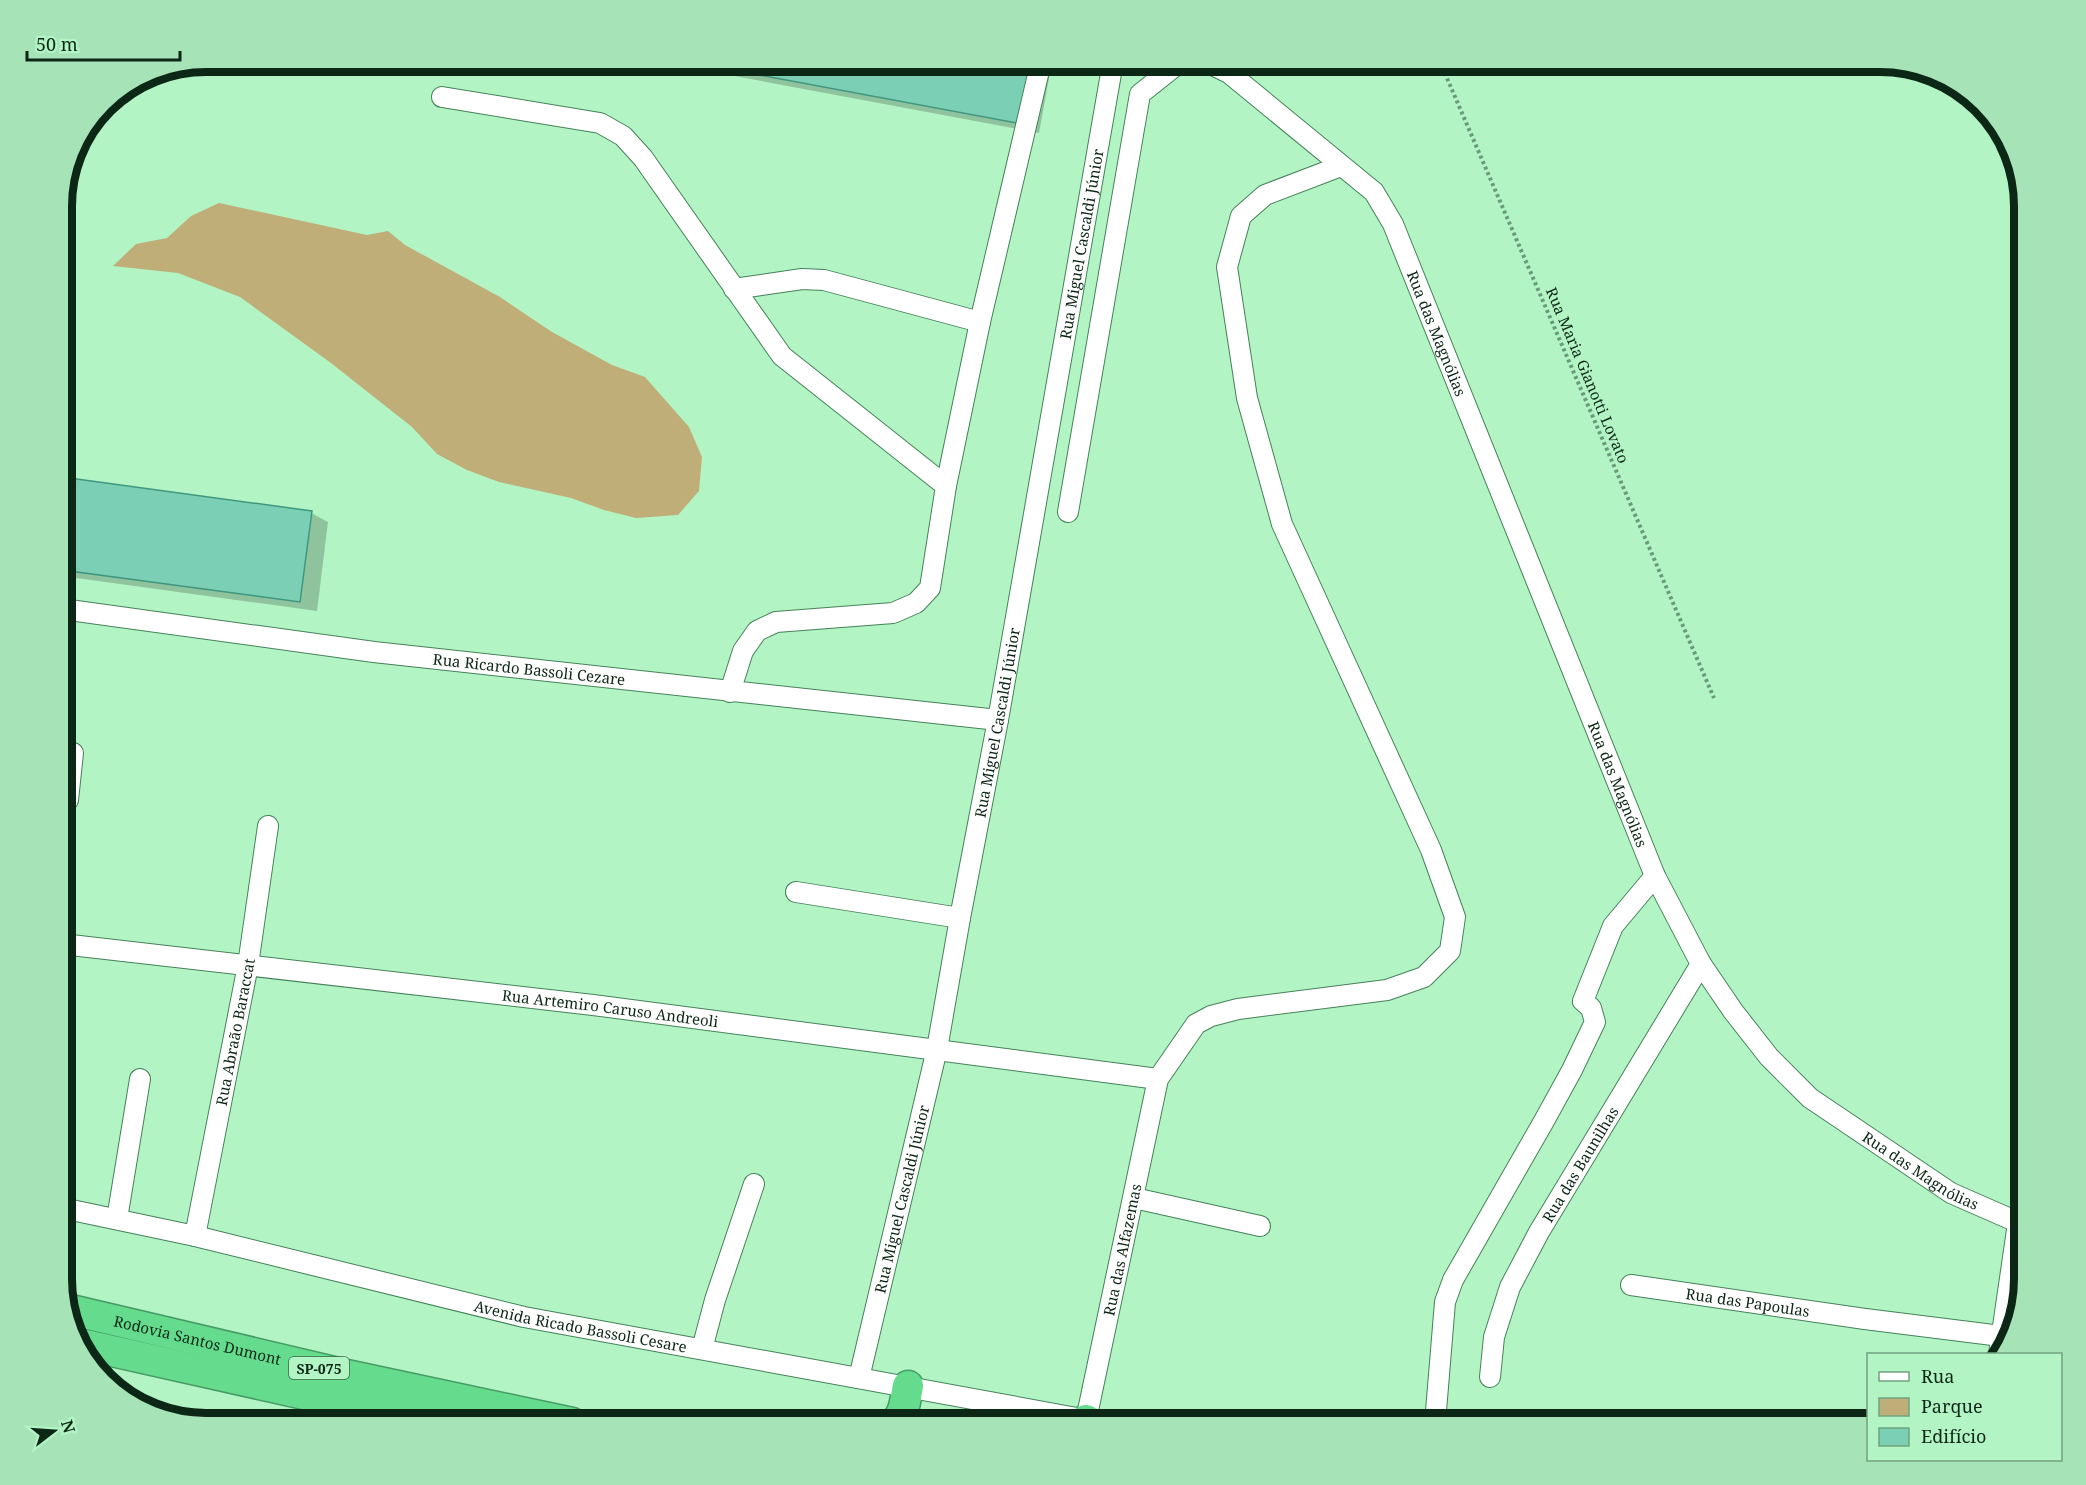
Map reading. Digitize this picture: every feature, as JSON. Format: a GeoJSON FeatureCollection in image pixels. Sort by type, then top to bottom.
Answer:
{"type":"FeatureCollection","features":[{"type":"Feature","properties":{"kind":"highway","name":"Rodovia Santos Dumont"},"geometry":{"type":"LineString","coordinates":[[76,1311],[347,1375],[521,1413]]}},
{"type":"Feature","properties":{"kind":"highway","name":"Rodovia Santos Dumont"},"geometry":{"type":"LineString","coordinates":[[90,1346],[385,1413]]}},
{"type":"Feature","properties":{"kind":"highway"},"geometry":{"type":"LineString","coordinates":[[903,1413],[908,1386]]}},
{"type":"Feature","properties":{"kind":"street"},"geometry":{"type":"LineString","coordinates":[[730,692],[743,651],[757,631],[776,622],[893,613],[916,603],[930,588],[946,486],[980,322],[1039,72]]}},
{"type":"Feature","properties":{"kind":"street","name":"Rua Miguel Cascaldi Júnior"},"geometry":{"type":"LineString","coordinates":[[860,1378],[937,1049],[998,720],[1111,72]]}},
{"type":"Feature","properties":{"kind":"street"},"geometry":{"type":"LineString","coordinates":[[1068,512],[1140,94],[1168,72]]}},
{"type":"Feature","properties":{"kind":"street","name":"Rua das Magnólias"},"geometry":{"type":"LineString","coordinates":[[1227,72],[1374,192],[1384,207],[1402,246],[1655,876],[1701,964],[1733,1011],[1769,1057],[1810,1098],[1951,1193],[2014,1221]]}},
{"type":"Feature","properties":{"kind":"street"},"geometry":{"type":"LineString","coordinates":[[442,97],[600,123],[622,136],[643,158],[782,356],[946,486]]}},
{"type":"Feature","properties":{"kind":"street"},"geometry":{"type":"LineString","coordinates":[[1158,1079],[1196,1024],[1211,1016],[1238,1009],[1387,990],[1424,977],[1450,951],[1455,917],[1431,850],[1282,525],[1247,398],[1227,267],[1241,216],[1265,195],[1341,166]]}},
{"type":"Feature","properties":{"kind":"street"},"geometry":{"type":"LineString","coordinates":[[734,289],[802,279],[824,280],[980,322]]}},
{"type":"Feature","properties":{"kind":"street","name":"Rua Ricardo Bassoli Cezare"},"geometry":{"type":"LineString","coordinates":[[72,610],[374,652],[998,720]]}},
{"type":"Feature","properties":{"kind":"street"},"geometry":{"type":"LineString","coordinates":[[72,762],[73,753]]}},
{"type":"Feature","properties":{"kind":"street","name":"Rua Abraão Baraccat"},"geometry":{"type":"LineString","coordinates":[[195,1236],[248,965],[268,826]]}},
{"type":"Feature","properties":{"kind":"street"},"geometry":{"type":"LineString","coordinates":[[1436,1413],[1446,1302],[1453,1280],[1550,1111],[1595,1022],[1591,1008],[1584,1001],[1613,926],[1655,876]]}},
{"type":"Feature","properties":{"kind":"street"},"geometry":{"type":"LineString","coordinates":[[796,892],[960,918]]}},
{"type":"Feature","properties":{"kind":"street","name":"Rua Artemiro Caruso Andreoli"},"geometry":{"type":"LineString","coordinates":[[72,945],[581,1004],[1158,1079]]}},
{"type":"Feature","properties":{"kind":"street","name":"Rua das Baunilhas"},"geometry":{"type":"LineString","coordinates":[[1490,1377],[1494,1337],[1510,1287],[1539,1232],[1701,964]]}},
{"type":"Feature","properties":{"kind":"street"},"geometry":{"type":"LineString","coordinates":[[117,1219],[140,1079]]}},
{"type":"Feature","properties":{"kind":"street","name":"Rua das Alfazemas"},"geometry":{"type":"LineString","coordinates":[[1094,1413],[1158,1079]]}},
{"type":"Feature","properties":{"kind":"street"},"geometry":{"type":"LineString","coordinates":[[702,1349],[715,1300],[754,1184]]}},
{"type":"Feature","properties":{"kind":"street"},"geometry":{"type":"LineString","coordinates":[[1134,1198],[1260,1226]]}},
{"type":"Feature","properties":{"kind":"street","name":"Avenida Ricado Bassoli Cesare"},"geometry":{"type":"LineString","coordinates":[[72,1210],[195,1236],[524,1317],[1046,1413]]}},
{"type":"Feature","properties":{"kind":"street"},"geometry":{"type":"LineString","coordinates":[[2002,1334],[2014,1265]]}},
{"type":"Feature","properties":{"kind":"street","name":"Rua das Papoulas"},"geometry":{"type":"LineString","coordinates":[[1631,1285],[1865,1319],[1996,1345]]}},
{"type":"Feature","properties":{"kind":"path","name":"Rua Maria Gianotti Lovato"},"geometry":{"type":"LineString","coordinates":[[1444,72],[1714,698]]}},
{"type":"Feature","properties":{"kind":"green space"},"geometry":{"type":"Polygon","coordinates":[[[219,203],[367,235],[388,231],[405,245],[500,297],[552,332],[612,365],[645,377],[689,427],[702,457],[699,491],[678,515],[636,518],[571,498],[499,482],[467,470],[437,454],[412,427],[331,363],[240,297],[178,273],[113,266],[136,244],[167,238],[191,216],[219,203]]]}},
{"type":"Feature","properties":{"kind":"building"},"geometry":{"type":"Polygon","coordinates":[[[743,72],[1031,72],[1022,124],[743,72]]]}},
{"type":"Feature","properties":{"kind":"building"},"geometry":{"type":"Polygon","coordinates":[[[72,478],[312,511],[300,602],[72,571],[72,478]]]}}]}
